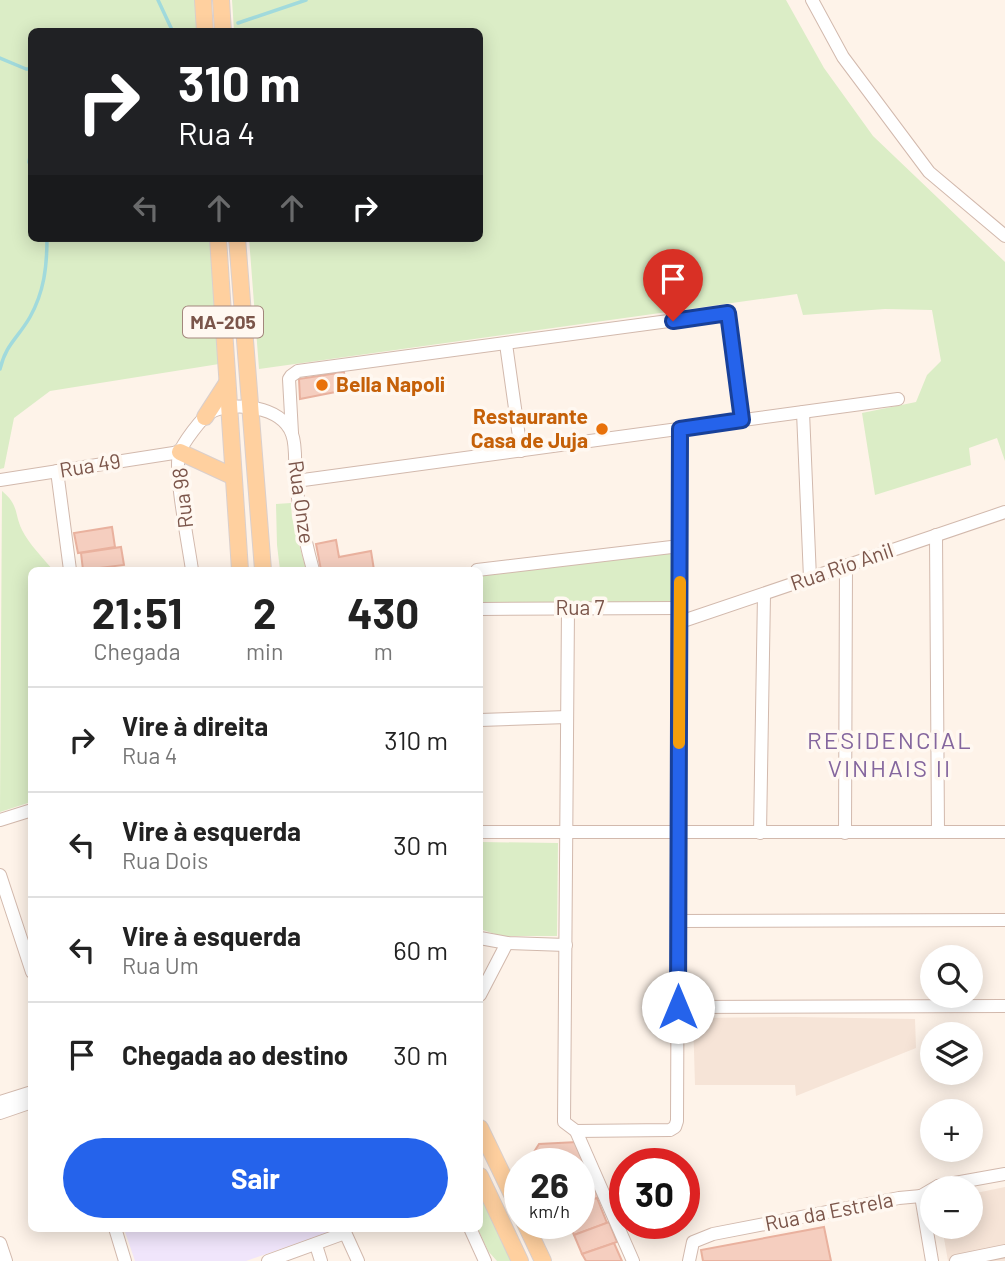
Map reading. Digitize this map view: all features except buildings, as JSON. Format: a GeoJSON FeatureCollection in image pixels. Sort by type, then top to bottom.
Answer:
{"type":"FeatureCollection","features":[{"type":"Feature","properties":{"kind":"main road"},"geometry":{"type":"LineString","coordinates":[[203,0],[205,28]]}},
{"type":"Feature","properties":{"kind":"main road"},"geometry":{"type":"LineString","coordinates":[[221,0],[223,28]]}},
{"type":"Feature","properties":{"kind":"main road","name":"MA-205"},"geometry":{"type":"LineString","coordinates":[[218,242],[240,567]]}},
{"type":"Feature","properties":{"kind":"main road","name":"MA-205"},"geometry":{"type":"LineString","coordinates":[[237,242],[263,567]]}},
{"type":"Feature","properties":{"kind":"main road"},"geometry":{"type":"LineString","coordinates":[[205,416],[227,383]]}},
{"type":"Feature","properties":{"kind":"main road"},"geometry":{"type":"LineString","coordinates":[[180,452],[232,477]]}},
{"type":"Feature","properties":{"kind":"main road"},"geometry":{"type":"LineString","coordinates":[[483,1134],[504,1178]]}},
{"type":"Feature","properties":{"kind":"main road"},"geometry":{"type":"LineString","coordinates":[[483,1182],[520,1261]]}},
{"type":"Feature","properties":{"kind":"main road"},"geometry":{"type":"LineString","coordinates":[[533,1239],[544,1261]]}},
{"type":"Feature","properties":{"kind":"street"},"geometry":{"type":"LineString","coordinates":[[812,0],[843,57],[929,172],[1005,236]]}},
{"type":"Feature","properties":{"kind":"street"},"geometry":{"type":"LineString","coordinates":[[521,451],[506,344],[728,313],[742,420]]}},
{"type":"Feature","properties":{"kind":"street","name":"Rua Onze"},"geometry":{"type":"LineString","coordinates":[[312,567],[304,535],[296,481],[289,379],[291,376],[298,371],[506,344]]}},
{"type":"Feature","properties":{"kind":"street"},"geometry":{"type":"LineString","coordinates":[[296,481],[898,399]]}},
{"type":"Feature","properties":{"kind":"street"},"geometry":{"type":"LineString","coordinates":[[205,416],[228,407],[250,407]]}},
{"type":"Feature","properties":{"kind":"street","name":"Rua Onze"},"geometry":{"type":"LineString","coordinates":[[250,407],[275,416],[292,433]]}},
{"type":"Feature","properties":{"kind":"street"},"geometry":{"type":"LineString","coordinates":[[803,412],[810,578]]}},
{"type":"Feature","properties":{"kind":"street","name":"Rua 98"},"geometry":{"type":"LineString","coordinates":[[192,567],[179,471],[180,452],[205,416]]}},
{"type":"Feature","properties":{"kind":"street"},"geometry":{"type":"LineString","coordinates":[[576,1131],[670,1130],[675,1127],[678,1007],[680,429]]}},
{"type":"Feature","properties":{"kind":"street","name":"Rua 49"},"geometry":{"type":"LineString","coordinates":[[0,480],[180,452]]}},
{"type":"Feature","properties":{"kind":"street"},"geometry":{"type":"LineString","coordinates":[[57,471],[70,567]]}},
{"type":"Feature","properties":{"kind":"street","name":"Rua Rio Anil"},"geometry":{"type":"LineString","coordinates":[[680,622],[1005,512]]}},
{"type":"Feature","properties":{"kind":"street"},"geometry":{"type":"LineString","coordinates":[[936,536],[938,832]]}},
{"type":"Feature","properties":{"kind":"street"},"geometry":{"type":"LineString","coordinates":[[483,569],[680,546]]}},
{"type":"Feature","properties":{"kind":"street"},"geometry":{"type":"LineString","coordinates":[[845,833],[846,566]]}},
{"type":"Feature","properties":{"kind":"street"},"geometry":{"type":"LineString","coordinates":[[760,833],[764,594]]}},
{"type":"Feature","properties":{"kind":"street"},"geometry":{"type":"LineString","coordinates":[[568,608],[564,1122],[576,1131],[634,1261]]}},
{"type":"Feature","properties":{"kind":"street","name":"Rua 7"},"geometry":{"type":"LineString","coordinates":[[483,609],[680,608]]}},
{"type":"Feature","properties":{"kind":"street"},"geometry":{"type":"LineString","coordinates":[[483,720],[568,718]]}},
{"type":"Feature","properties":{"kind":"street"},"geometry":{"type":"LineString","coordinates":[[0,820],[28,811]]}},
{"type":"Feature","properties":{"kind":"street"},"geometry":{"type":"LineString","coordinates":[[483,832],[1005,832]]}},
{"type":"Feature","properties":{"kind":"street"},"geometry":{"type":"LineString","coordinates":[[0,875],[28,960]]}},
{"type":"Feature","properties":{"kind":"street"},"geometry":{"type":"LineString","coordinates":[[678,921],[1005,920]]}},
{"type":"Feature","properties":{"kind":"street"},"geometry":{"type":"LineString","coordinates":[[483,939],[507,943],[566,945]]}},
{"type":"Feature","properties":{"kind":"street"},"geometry":{"type":"LineString","coordinates":[[483,989],[507,943]]}},
{"type":"Feature","properties":{"kind":"street"},"geometry":{"type":"LineString","coordinates":[[678,1007],[1005,1006]]}},
{"type":"Feature","properties":{"kind":"street"},"geometry":{"type":"LineString","coordinates":[[0,1102],[28,1093]]}},
{"type":"Feature","properties":{"kind":"street"},"geometry":{"type":"LineString","coordinates":[[0,1113],[28,1103]]}},
{"type":"Feature","properties":{"kind":"street"},"geometry":{"type":"LineString","coordinates":[[983,1178],[1005,1174]]}},
{"type":"Feature","properties":{"kind":"street","name":"Rua da Estrela"},"geometry":{"type":"LineString","coordinates":[[689,1261],[693,1242],[713,1234],[920,1196]]}},
{"type":"Feature","properties":{"kind":"street"},"geometry":{"type":"LineString","coordinates":[[116,1232],[125,1261]]}},
{"type":"Feature","properties":{"kind":"street"},"geometry":{"type":"LineString","coordinates":[[268,1261],[316,1245],[342,1232]]}},
{"type":"Feature","properties":{"kind":"street"},"geometry":{"type":"LineString","coordinates":[[344,1232],[358,1261]]}},
{"type":"Feature","properties":{"kind":"street"},"geometry":{"type":"LineString","coordinates":[[472,1232],[485,1261]]}},
{"type":"Feature","properties":{"kind":"street","name":"Rua da Estrela"},"geometry":{"type":"LineString","coordinates":[[928,1239],[932,1261]]}},
{"type":"Feature","properties":{"kind":"street"},"geometry":{"type":"LineString","coordinates":[[0,1243],[6,1261]]}},
{"type":"Feature","properties":{"kind":"street"},"geometry":{"type":"LineString","coordinates":[[316,1245],[321,1261]]}},
{"type":"Feature","properties":{"kind":"street"},"geometry":{"type":"LineString","coordinates":[[956,1261],[1005,1251]]}},
{"type":"Feature","properties":{"kind":"shaded area"},"geometry":{"type":"Polygon","coordinates":[[[693,1018],[915,1019],[916,1048],[796,1096],[795,1085],[695,1085],[693,1018]]]}},
{"type":"Feature","properties":{"kind":"shaded area"},"geometry":{"type":"Polygon","coordinates":[[[1005,1187],[1005,1261],[948,1261],[944,1239],[983,1239],[983,1192],[1005,1187]]]}},
{"type":"Feature","properties":{"kind":"shaded area"},"geometry":{"type":"Polygon","coordinates":[[[125,1232],[329,1232],[246,1261],[135,1261],[125,1232]]]}},
{"type":"Feature","properties":{"kind":"green space"},"geometry":{"type":"Polygon","coordinates":[[[0,0],[196,0],[198,28],[28,28],[28,242],[211,242],[219,364],[50,391],[14,418],[4,468],[0,469],[0,0]]]}},
{"type":"Feature","properties":{"kind":"green space"},"geometry":{"type":"Polygon","coordinates":[[[232,0],[786,0],[824,68],[873,136],[1005,262],[1005,461],[997,438],[969,448],[971,465],[875,495],[862,413],[916,402],[927,375],[941,361],[932,310],[885,309],[803,315],[797,294],[259,369],[249,242],[483,242],[483,28],[234,28],[232,0]]]}},
{"type":"Feature","properties":{"kind":"green space"},"geometry":{"type":"Polygon","coordinates":[[[2,491],[14,505],[20,524],[32,546],[50,567],[28,567],[28,803],[0,812],[2,491]]]}},
{"type":"Feature","properties":{"kind":"green space"},"geometry":{"type":"Polygon","coordinates":[[[291,503],[292,518],[305,567],[280,567],[276,504],[291,503]]]}},
{"type":"Feature","properties":{"kind":"green space"},"geometry":{"type":"Polygon","coordinates":[[[675,549],[677,603],[483,603],[483,575],[675,549]]]}},
{"type":"Feature","properties":{"kind":"green space"},"geometry":{"type":"Polygon","coordinates":[[[483,842],[558,843],[557,936],[501,936],[483,930],[483,842]]]}},
{"type":"Feature","properties":{"kind":"green space"},"geometry":{"type":"Polygon","coordinates":[[[483,1195],[514,1261],[497,1261],[488,1251],[479,1232],[483,1232],[483,1195]]]}},
{"type":"Feature","properties":{"kind":"waterway"},"geometry":{"type":"LineString","coordinates":[[158,0],[171,28]]}},
{"type":"Feature","properties":{"kind":"waterway"},"geometry":{"type":"LineString","coordinates":[[238,23],[306,0]]}},
{"type":"Feature","properties":{"kind":"waterway"},"geometry":{"type":"LineString","coordinates":[[0,58],[28,69]]}},
{"type":"Feature","properties":{"kind":"waterway"},"geometry":{"type":"LineString","coordinates":[[0,369],[9,347],[30,317],[39,298],[47,242]]}},
{"type":"Feature","properties":{"kind":"slow traffic"},"geometry":{"type":"LineString","coordinates":[[679,743],[680,582]]}},
{"type":"Feature","properties":{"kind":"place","name":"Bella Napoli"},"geometry":{"type":"Point","coordinates":[322,385]}},
{"type":"Feature","properties":{"kind":"place","name":"Restaurante Casa de Juja"},"geometry":{"type":"Point","coordinates":[602,429]}},
{"type":"Feature","properties":{"kind":"district","name":"RESIDENCIAL VINHAIS II"},"geometry":{"type":"Point","coordinates":[890,755]}},
{"type":"Feature","properties":{"kind":"route"},"geometry":{"type":"LineString","coordinates":[[673,321],[728,313],[742,420],[680,429],[678,1007]]}}]}
